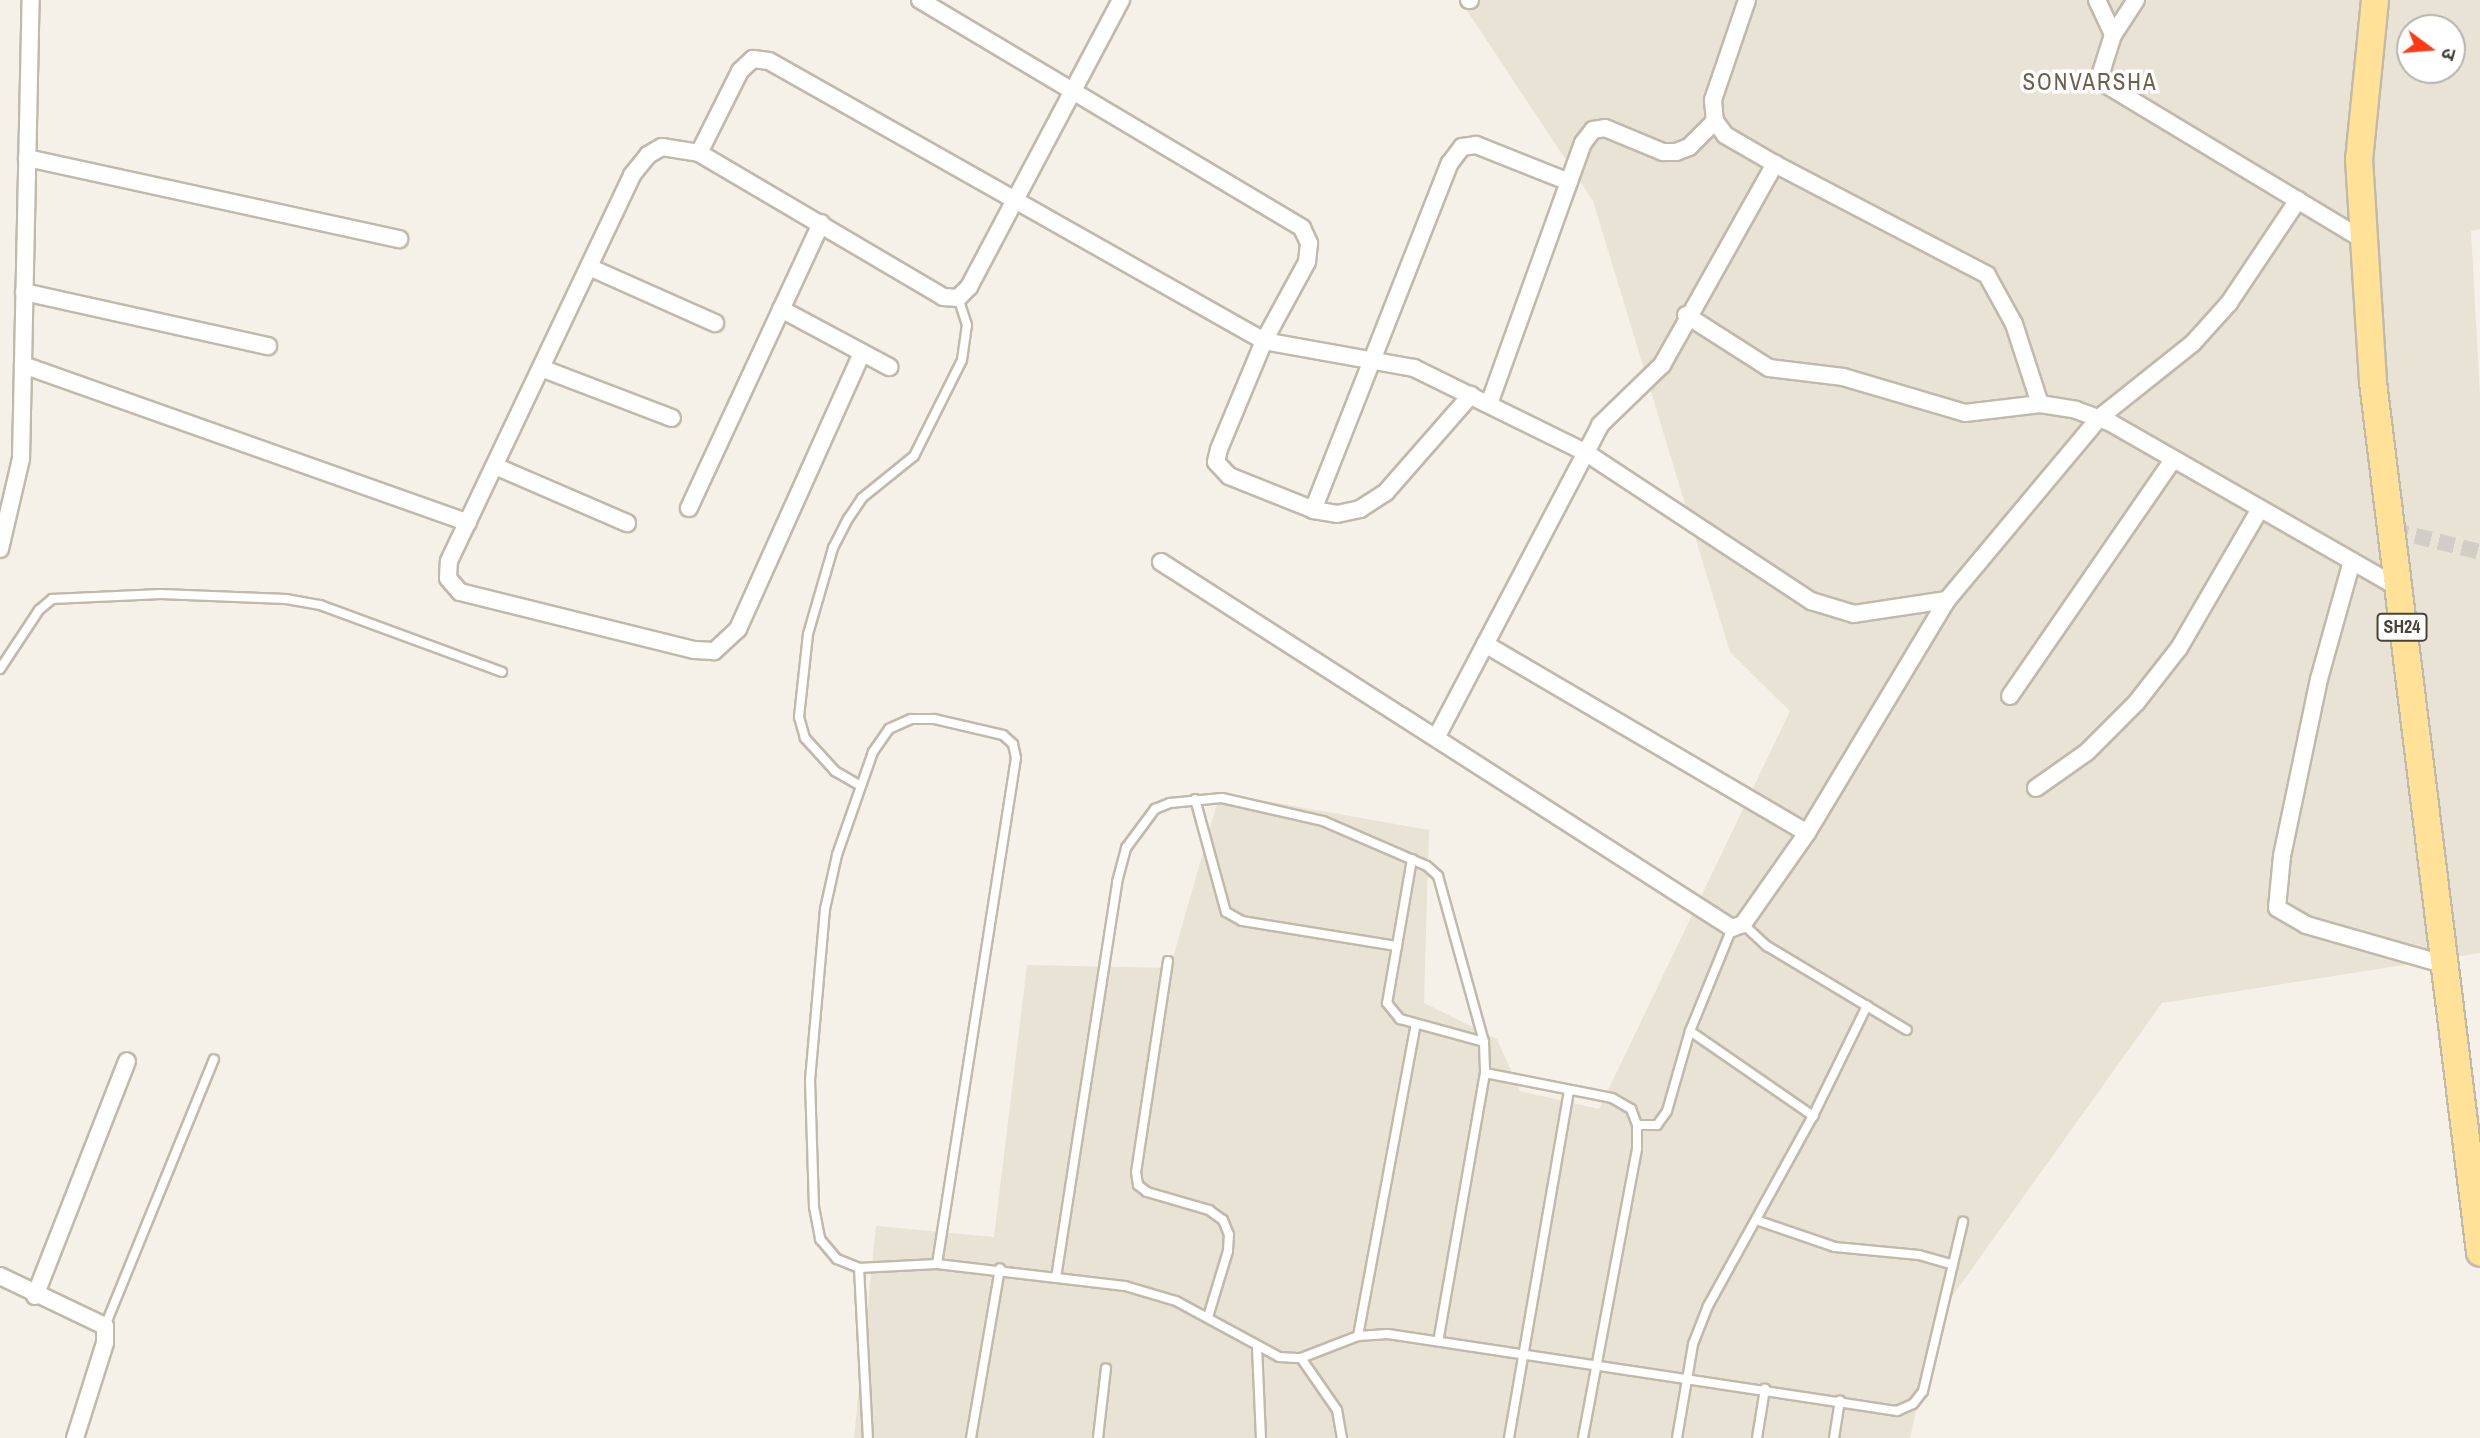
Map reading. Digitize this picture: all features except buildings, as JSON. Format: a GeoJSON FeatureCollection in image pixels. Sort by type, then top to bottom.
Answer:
{"type":"FeatureCollection","features":[{"type":"Feature","properties":{"kind":"main road","name":"SH24"},"geometry":{"type":"LineString","coordinates":[[2375,0],[2362,96],[2362,239],[2372,382],[2480,1252]]}},
{"type":"Feature","properties":{"kind":"street"},"geometry":{"type":"LineString","coordinates":[[0,550],[21,458],[31,0]]}},
{"type":"Feature","properties":{"kind":"street"},"geometry":{"type":"LineString","coordinates":[[920,0],[1073,89],[1301,228],[1309,243],[1307,262],[1265,341],[1216,462],[1228,476],[1313,510],[1337,514],[1360,509],[1387,492],[1471,395]]}},
{"type":"Feature","properties":{"kind":"street"},"geometry":{"type":"LineString","coordinates":[[862,353],[738,629],[714,651],[694,650],[460,592],[448,578],[449,561],[632,175],[648,155],[662,148],[699,153],[943,297],[958,298],[969,287],[1121,0]]}},
{"type":"Feature","properties":{"kind":"street"},"geometry":{"type":"LineString","coordinates":[[1747,0],[1713,100],[1715,121],[1726,135],[1775,164],[1987,275],[2014,324],[2040,404]]}},
{"type":"Feature","properties":{"kind":"street"},"geometry":{"type":"LineString","coordinates":[[2097,0],[2113,35]]}},
{"type":"Feature","properties":{"kind":"street"},"geometry":{"type":"LineString","coordinates":[[2136,0],[2113,35],[2100,76],[2105,84],[2362,239]]}},
{"type":"Feature","properties":{"kind":"street"},"geometry":{"type":"LineString","coordinates":[[699,153],[740,71],[753,59],[761,60],[1015,197],[1265,341],[1372,357],[1414,368],[1585,452],[1781,583],[1833,611],[1854,614],[1947,600]]}},
{"type":"Feature","properties":{"kind":"street"},"geometry":{"type":"LineString","coordinates":[[1489,404],[1583,143],[1594,130],[1605,128],[1663,152],[1675,152],[1689,146],[1715,121]]}},
{"type":"Feature","properties":{"kind":"street"},"geometry":{"type":"LineString","coordinates":[[1313,510],[1450,163],[1462,147],[1476,145],[1569,182]]}},
{"type":"Feature","properties":{"kind":"street"},"geometry":{"type":"LineString","coordinates":[[27,158],[399,239]]}},
{"type":"Feature","properties":{"kind":"street"},"geometry":{"type":"LineString","coordinates":[[1436,738],[1600,425],[1662,365],[1686,315],[1775,164]]}},
{"type":"Feature","properties":{"kind":"street"},"geometry":{"type":"LineString","coordinates":[[1161,562],[1737,926],[1807,833],[1947,600],[2099,418],[2193,343],[2229,303],[2298,200]]}},
{"type":"Feature","properties":{"kind":"street"},"geometry":{"type":"LineString","coordinates":[[690,508],[821,223]]}},
{"type":"Feature","properties":{"kind":"street"},"geometry":{"type":"LineString","coordinates":[[589,267],[715,323]]}},
{"type":"Feature","properties":{"kind":"street"},"geometry":{"type":"LineString","coordinates":[[24,292],[268,346]]}},
{"type":"Feature","properties":{"kind":"street"},"geometry":{"type":"LineString","coordinates":[[781,309],[889,368]]}},
{"type":"Feature","properties":{"kind":"street"},"geometry":{"type":"LineString","coordinates":[[1686,315],[1769,368],[1786,373],[1843,377],[1965,413],[2040,404],[2099,418],[2397,587]]}},
{"type":"Feature","properties":{"kind":"street"},"geometry":{"type":"LineString","coordinates":[[23,365],[468,523]]}},
{"type":"Feature","properties":{"kind":"street"},"geometry":{"type":"LineString","coordinates":[[541,368],[672,418]]}},
{"type":"Feature","properties":{"kind":"street"},"geometry":{"type":"LineString","coordinates":[[2010,696],[2173,460]]}},
{"type":"Feature","properties":{"kind":"street"},"geometry":{"type":"LineString","coordinates":[[495,466],[626,523]]}},
{"type":"Feature","properties":{"kind":"street"},"geometry":{"type":"LineString","coordinates":[[2036,788],[2087,752],[2136,703],[2179,648],[2260,509]]}},
{"type":"Feature","properties":{"kind":"street"},"geometry":{"type":"LineString","coordinates":[[2352,561],[2319,679],[2281,856],[2277,908],[2306,925],[2446,965]]}},
{"type":"Feature","properties":{"kind":"street"},"geometry":{"type":"LineString","coordinates":[[1485,644],[1807,833]]}},
{"type":"Feature","properties":{"kind":"street"},"geometry":{"type":"LineString","coordinates":[[35,1296],[127,1061]]}},
{"type":"Feature","properties":{"kind":"street"},"geometry":{"type":"LineString","coordinates":[[0,1276],[35,1296],[105,1326],[105,1343],[75,1438]]}},
{"type":"Feature","properties":{"kind":"lane"},"geometry":{"type":"LineString","coordinates":[[859,785],[835,771],[805,738],[799,717],[808,634],[833,548],[848,519],[862,498],[914,456],[962,360],[967,325],[958,298]]}},
{"type":"Feature","properties":{"kind":"lane"},"geometry":{"type":"LineString","coordinates":[[0,669],[39,610],[52,599],[161,594],[286,599],[320,605],[502,673]]}},
{"type":"Feature","properties":{"kind":"lane"},"geometry":{"type":"LineString","coordinates":[[937,1264],[1016,758],[1013,744],[1003,735],[934,719],[911,719],[889,729],[859,785],[825,909],[810,1080],[814,1207],[820,1239],[836,1258],[859,1268],[937,1264],[1000,1268],[1147,1292],[1208,1317],[1279,1357],[1301,1358],[1358,1336],[1388,1334],[1898,1411],[1913,1404],[1923,1391],[1963,1222]]}},
{"type":"Feature","properties":{"kind":"lane"},"geometry":{"type":"LineString","coordinates":[[1195,799],[1226,912],[1242,921],[1396,946]]}},
{"type":"Feature","properties":{"kind":"lane"},"geometry":{"type":"LineString","coordinates":[[1056,1278],[1116,882],[1126,848],[1155,809],[1195,799],[1222,799],[1292,812],[1412,859],[1438,876],[1484,1042],[1485,1073],[1438,1341]]}},
{"type":"Feature","properties":{"kind":"lane"},"geometry":{"type":"LineString","coordinates":[[1412,859],[1387,1003],[1392,1015],[1484,1042]]}},
{"type":"Feature","properties":{"kind":"lane"},"geometry":{"type":"LineString","coordinates":[[1637,1125],[1657,1125],[1667,1111],[1690,1031],[1737,926],[1907,1030]]}},
{"type":"Feature","properties":{"kind":"lane"},"geometry":{"type":"LineString","coordinates":[[1168,961],[1136,1172],[1138,1185],[1147,1192],[1209,1210],[1223,1220],[1229,1236],[1228,1251],[1208,1317]]}},
{"type":"Feature","properties":{"kind":"lane"},"geometry":{"type":"LineString","coordinates":[[1677,1438],[1693,1344],[1709,1306],[1813,1116],[1867,1006]]}},
{"type":"Feature","properties":{"kind":"lane"},"geometry":{"type":"LineString","coordinates":[[1358,1336],[1416,1024]]}},
{"type":"Feature","properties":{"kind":"lane"},"geometry":{"type":"LineString","coordinates":[[1690,1031],[1813,1116]]}},
{"type":"Feature","properties":{"kind":"lane"},"geometry":{"type":"LineString","coordinates":[[105,1326],[214,1059]]}},
{"type":"Feature","properties":{"kind":"lane"},"geometry":{"type":"LineString","coordinates":[[1485,1073],[1612,1098],[1631,1109],[1637,1125],[1637,1149],[1594,1364],[1583,1438]]}},
{"type":"Feature","properties":{"kind":"lane"},"geometry":{"type":"LineString","coordinates":[[1509,1438],[1569,1090]]}},
{"type":"Feature","properties":{"kind":"lane"},"geometry":{"type":"LineString","coordinates":[[1756,1220],[1835,1247],[1919,1255],[1953,1265]]}},
{"type":"Feature","properties":{"kind":"lane"},"geometry":{"type":"LineString","coordinates":[[859,1268],[868,1438]]}},
{"type":"Feature","properties":{"kind":"lane"},"geometry":{"type":"LineString","coordinates":[[971,1438],[1000,1268]]}},
{"type":"Feature","properties":{"kind":"lane"},"geometry":{"type":"LineString","coordinates":[[1257,1347],[1261,1438]]}},
{"type":"Feature","properties":{"kind":"lane"},"geometry":{"type":"LineString","coordinates":[[1301,1358],[1337,1410],[1342,1438]]}},
{"type":"Feature","properties":{"kind":"lane"},"geometry":{"type":"LineString","coordinates":[[1098,1438],[1106,1368]]}},
{"type":"Feature","properties":{"kind":"lane"},"geometry":{"type":"LineString","coordinates":[[1757,1438],[1765,1389]]}},
{"type":"Feature","properties":{"kind":"lane"},"geometry":{"type":"LineString","coordinates":[[1834,1438],[1840,1401]]}},
{"type":"Feature","properties":{"kind":"shaded area"},"geometry":{"type":"Polygon","coordinates":[[[1460,0],[2480,0],[2480,229],[2471,231],[2480,394],[2480,953],[2162,1003],[1936,1319],[1910,1438],[854,1438],[876,1226],[994,1237],[1027,965],[1170,968],[1220,793],[1429,830],[1424,1003],[1497,1039],[1520,1091],[1599,1109],[1790,711],[1730,652],[1593,201],[1460,0]]]}},
{"type":"Feature","properties":{"kind":"tunnel"},"geometry":{"type":"LineString","coordinates":[[2392,530],[2480,552]]}},
{"type":"Feature","properties":{"kind":"district","name":"SONVARSHA"},"geometry":{"type":"Point","coordinates":[2090,82]}}]}
